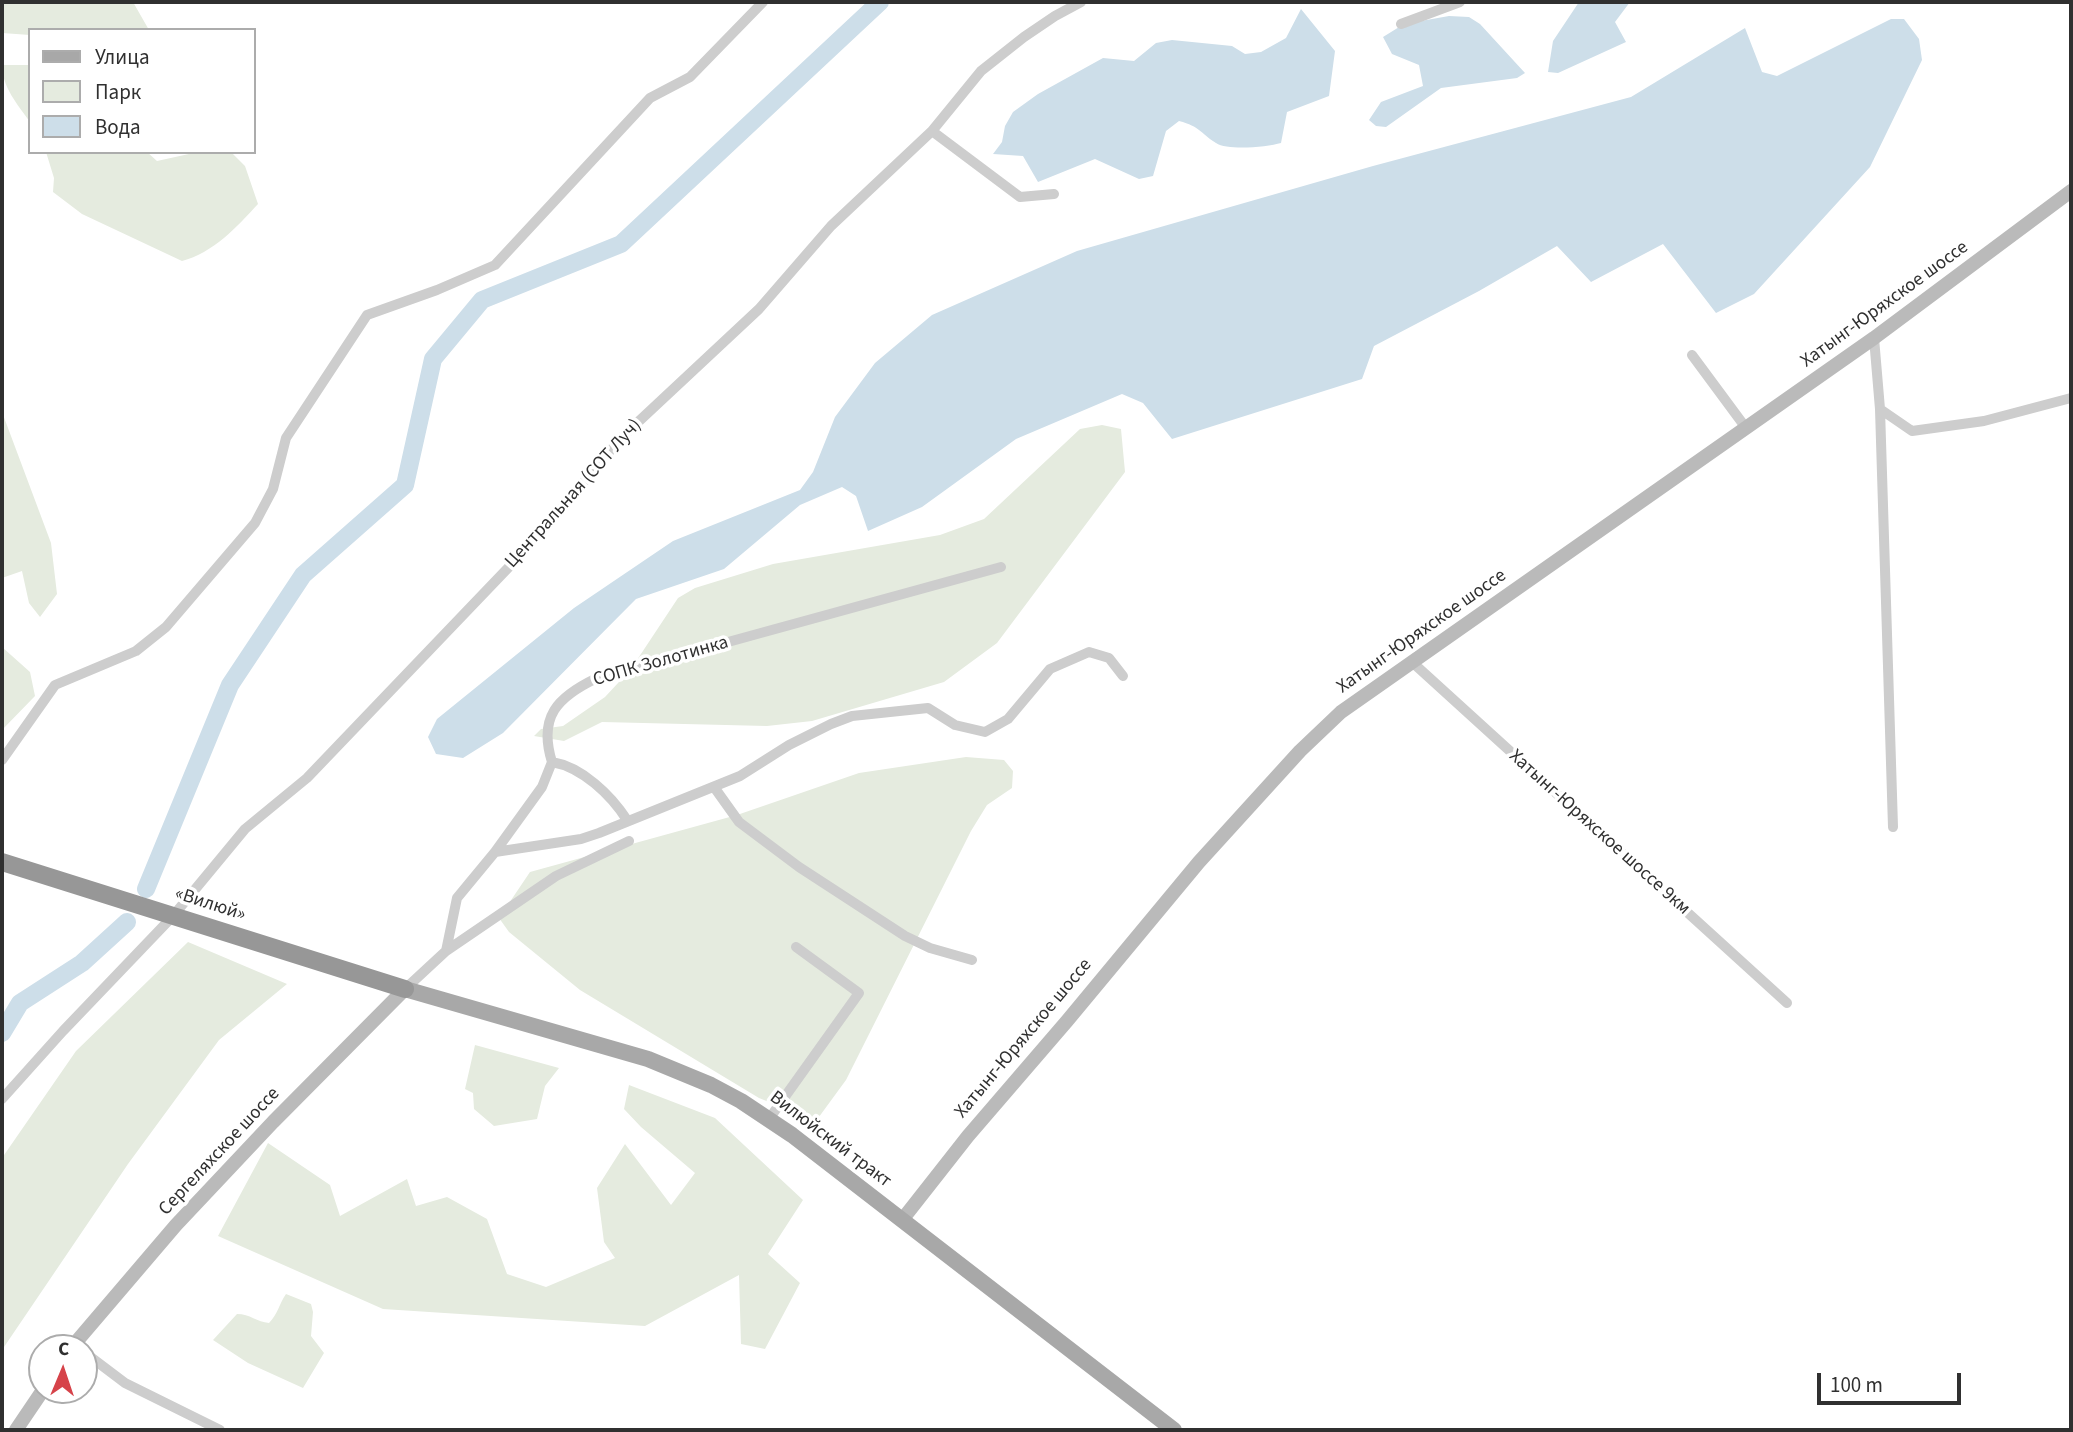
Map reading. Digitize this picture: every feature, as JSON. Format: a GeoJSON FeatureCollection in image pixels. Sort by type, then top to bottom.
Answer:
{"type":"FeatureCollection","features":[{"type":"Feature","properties":{"kind":"highway","name":"«Вилюй»"},"geometry":{"type":"LineString","coordinates":[[2,862],[405,989]]}},
{"type":"Feature","properties":{"kind":"main road","name":"Хатынг-Юряхское шоссе"},"geometry":{"type":"LineString","coordinates":[[902,1220],[968,1136],[1068,1021],[1116,959],[1199,862],[1300,751],[1341,712],[1874,338],[2071,191]]}},
{"type":"Feature","properties":{"kind":"main road","name":"Вилюйский тракт"},"geometry":{"type":"LineString","coordinates":[[405,989],[648,1059],[711,1085],[769,1119],[1172,1430]]}},
{"type":"Feature","properties":{"kind":"main road","name":"Сергеляхское шоссе"},"geometry":{"type":"LineString","coordinates":[[88,1334],[176,1225],[273,1122],[405,989]]}},
{"type":"Feature","properties":{"kind":"main road"},"geometry":{"type":"LineString","coordinates":[[16,1430],[34,1404]]}},
{"type":"Feature","properties":{"kind":"street"},"geometry":{"type":"LineString","coordinates":[[2,760],[55,685],[136,651],[166,627],[255,523],[273,489],[286,438],[367,315],[437,290],[495,265],[650,98],[690,77],[763,2]]}},
{"type":"Feature","properties":{"kind":"street","name":"Центральная (СОТ Луч)"},"geometry":{"type":"LineString","coordinates":[[2,1099],[173,916],[245,830],[306,778],[530,545],[622,437],[759,309],[831,226],[932,131],[981,71],[999,55],[1055,16],[1082,2]]}},
{"type":"Feature","properties":{"kind":"street"},"geometry":{"type":"LineString","coordinates":[[1401,24],[1460,2]]}},
{"type":"Feature","properties":{"kind":"street"},"geometry":{"type":"LineString","coordinates":[[932,131],[1020,197],[1054,194]]}},
{"type":"Feature","properties":{"kind":"street"},"geometry":{"type":"LineString","coordinates":[[1874,338],[1880,409],[1893,827]]}},
{"type":"Feature","properties":{"kind":"street"},"geometry":{"type":"LineString","coordinates":[[1692,355],[1746,428]]}},
{"type":"Feature","properties":{"kind":"street"},"geometry":{"type":"LineString","coordinates":[[1880,409],[1912,431],[1984,421],[2071,398]]}},
{"type":"Feature","properties":{"kind":"street","name":"СОПК Золотинка"},"geometry":{"type":"LineString","coordinates":[[552,762],[546,743],[550,716],[556,707],[583,685],[597,678],[1001,567]]}},
{"type":"Feature","properties":{"kind":"street"},"geometry":{"type":"LineString","coordinates":[[495,852],[581,839],[740,776],[789,745],[852,716],[928,708],[955,725],[985,732],[1007,719],[1050,668],[1089,652],[1109,658],[1123,676]]}},
{"type":"Feature","properties":{"kind":"street","name":"Хатынг-Юряхское шоссе 9км"},"geometry":{"type":"LineString","coordinates":[[1412,662],[1787,1003]]}},
{"type":"Feature","properties":{"kind":"street"},"geometry":{"type":"LineString","coordinates":[[446,951],[457,898],[495,852],[541,787],[552,762],[562,764],[599,788],[616,803],[627,820]]}},
{"type":"Feature","properties":{"kind":"street"},"geometry":{"type":"LineString","coordinates":[[713,788],[739,821],[799,867],[905,936],[930,948],[972,960]]}},
{"type":"Feature","properties":{"kind":"street"},"geometry":{"type":"LineString","coordinates":[[405,989],[446,951],[556,876],[629,841]]}},
{"type":"Feature","properties":{"kind":"street"},"geometry":{"type":"LineString","coordinates":[[769,1119],[859,993],[796,947]]}},
{"type":"Feature","properties":{"kind":"street"},"geometry":{"type":"LineString","coordinates":[[98,1363],[125,1383],[214,1429]]}},
{"type":"Feature","properties":{"kind":"green space"},"geometry":{"type":"Polygon","coordinates":[[[2,2],[133,2],[148,28],[28,28],[28,35],[2,33],[2,2]]]}},
{"type":"Feature","properties":{"kind":"green space"},"geometry":{"type":"Polygon","coordinates":[[[2,65],[28,65],[28,119],[8,88],[2,65]]]}},
{"type":"Feature","properties":{"kind":"green space"},"geometry":{"type":"Polygon","coordinates":[[[47,154],[149,154],[157,161],[189,154],[233,154],[245,166],[258,204],[214,246],[182,261],[82,214],[53,192],[54,178],[47,154]]]}},
{"type":"Feature","properties":{"kind":"green space"},"geometry":{"type":"Polygon","coordinates":[[[2,412],[51,543],[57,594],[40,617],[29,603],[22,571],[2,578],[2,412]]]}},
{"type":"Feature","properties":{"kind":"green space"},"geometry":{"type":"Polygon","coordinates":[[[1102,425],[1121,429],[1125,472],[997,643],[944,682],[812,721],[767,726],[602,722],[564,741],[534,736],[541,729],[563,726],[605,697],[631,669],[678,598],[695,588],[773,564],[940,535],[984,519],[1080,429],[1102,425]]]}},
{"type":"Feature","properties":{"kind":"green space"},"geometry":{"type":"Polygon","coordinates":[[[2,647],[30,672],[35,696],[2,730],[2,647]]]}},
{"type":"Feature","properties":{"kind":"green space"},"geometry":{"type":"Polygon","coordinates":[[[966,757],[1004,760],[1013,771],[1012,788],[987,805],[971,831],[846,1080],[816,1121],[759,1098],[580,990],[509,932],[499,918],[530,872],[737,815],[859,773],[966,757]]]}},
{"type":"Feature","properties":{"kind":"green space"},"geometry":{"type":"Polygon","coordinates":[[[188,942],[287,984],[219,1040],[128,1164],[2,1350],[2,1158],[76,1051],[188,942]]]}},
{"type":"Feature","properties":{"kind":"green space"},"geometry":{"type":"Polygon","coordinates":[[[475,1045],[559,1068],[545,1086],[537,1119],[494,1126],[474,1109],[473,1093],[465,1089],[475,1045]]]}},
{"type":"Feature","properties":{"kind":"green space"},"geometry":{"type":"Polygon","coordinates":[[[629,1085],[715,1118],[803,1200],[768,1254],[800,1283],[765,1349],[741,1344],[739,1275],[645,1326],[383,1309],[218,1236],[268,1143],[330,1185],[340,1216],[407,1179],[416,1206],[447,1197],[487,1219],[507,1274],[546,1287],[615,1258],[604,1242],[597,1188],[625,1144],[671,1205],[695,1173],[624,1109],[629,1085]]]}},
{"type":"Feature","properties":{"kind":"green space"},"geometry":{"type":"Polygon","coordinates":[[[286,1294],[311,1304],[311,1336],[324,1353],[303,1388],[248,1363],[213,1340],[237,1314],[269,1323],[286,1294]]]}},
{"type":"Feature","properties":{"kind":"water"},"geometry":{"type":"Polygon","coordinates":[[[1579,2],[1630,2],[1615,22],[1626,42],[1558,73],[1548,72],[1553,41],[1579,2]]]}},
{"type":"Feature","properties":{"kind":"water"},"geometry":{"type":"Polygon","coordinates":[[[1301,9],[1335,51],[1329,96],[1287,112],[1281,143],[1248,148],[1229,147],[1216,143],[1196,128],[1179,121],[1166,131],[1153,176],[1139,179],[1095,159],[1038,182],[1023,156],[993,154],[1002,142],[1005,126],[1013,112],[1038,94],[1103,58],[1134,61],[1156,43],[1172,40],[1232,46],[1245,54],[1261,52],[1286,38],[1301,9]]]}},
{"type":"Feature","properties":{"kind":"water"},"geometry":{"type":"Polygon","coordinates":[[[1449,16],[1469,17],[1480,24],[1525,73],[1517,78],[1441,88],[1386,127],[1376,126],[1369,120],[1381,102],[1423,86],[1419,65],[1392,54],[1383,37],[1404,24],[1449,16]]]}},
{"type":"Feature","properties":{"kind":"water"},"geometry":{"type":"Polygon","coordinates":[[[1891,19],[1904,19],[1919,39],[1922,60],[1870,167],[1754,294],[1716,313],[1663,244],[1591,282],[1557,246],[1374,346],[1362,379],[1172,439],[1143,403],[1122,394],[1016,439],[922,507],[868,531],[856,496],[842,487],[800,505],[724,569],[636,599],[503,733],[463,758],[436,754],[428,737],[437,719],[574,608],[673,541],[800,490],[813,472],[835,417],[875,363],[932,315],[1077,251],[1373,166],[1631,97],[1745,28],[1762,72],[1777,76],[1891,19]]]}},
{"type":"Feature","properties":{"kind":"waterway"},"geometry":{"type":"LineString","coordinates":[[146,889],[230,685],[303,575],[405,485],[433,359],[482,300],[621,244],[880,2]]}},
{"type":"Feature","properties":{"kind":"waterway"},"geometry":{"type":"LineString","coordinates":[[2,1033],[20,1003],[82,963],[127,922]]}}]}
